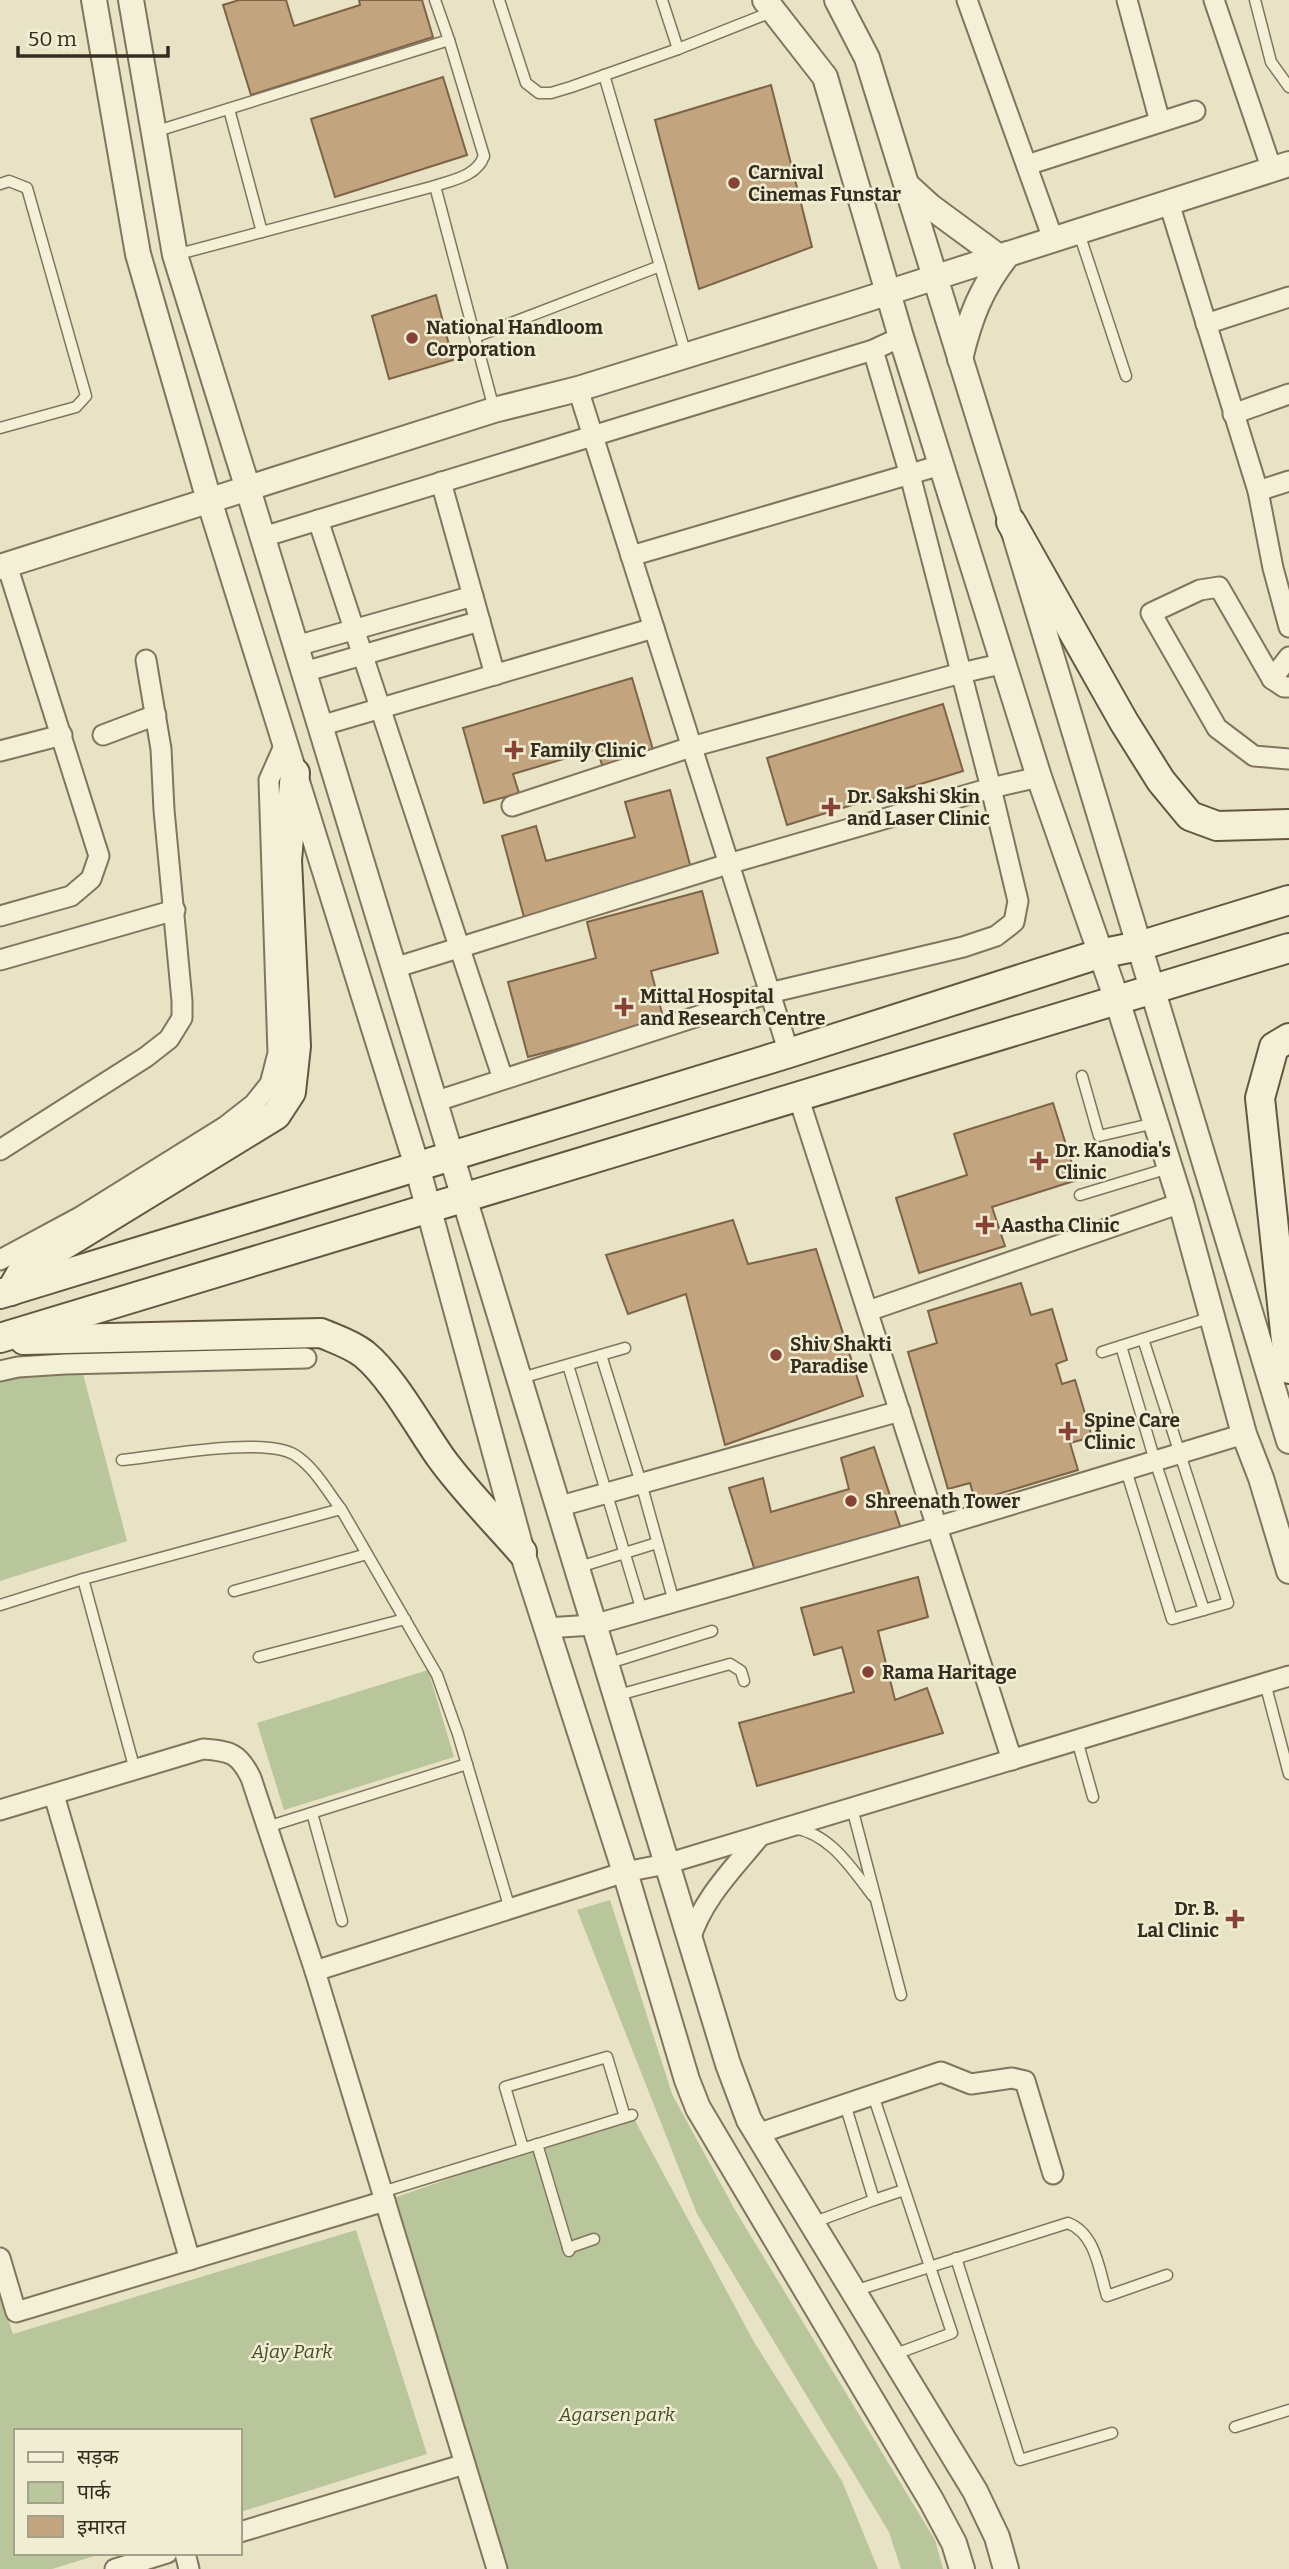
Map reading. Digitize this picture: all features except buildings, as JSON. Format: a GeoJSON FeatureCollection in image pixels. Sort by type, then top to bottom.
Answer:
{"type":"FeatureCollection","features":[{"type":"Feature","properties":{"kind":"main road"},"geometry":{"type":"LineString","coordinates":[[1011,522],[1124,722],[1161,781],[1189,816],[1217,826],[1289,824]]}},
{"type":"Feature","properties":{"kind":"main road"},"geometry":{"type":"LineString","coordinates":[[5,1292],[23,1270],[275,1115],[291,1092],[296,1046],[287,860],[295,773]]}},
{"type":"Feature","properties":{"kind":"main road"},"geometry":{"type":"LineString","coordinates":[[5,1292],[789,1053],[1100,954],[1139,946],[1289,900]]}},
{"type":"Feature","properties":{"kind":"main road"},"geometry":{"type":"LineString","coordinates":[[0,1339],[1289,948]]}},
{"type":"Feature","properties":{"kind":"main road"},"geometry":{"type":"LineString","coordinates":[[1289,1038],[1274,1047],[1260,1098],[1289,1369]]}},
{"type":"Feature","properties":{"kind":"main road"},"geometry":{"type":"LineString","coordinates":[[0,1339],[321,1333],[344,1342],[365,1355],[384,1377],[408,1407],[443,1460],[522,1552]]}},
{"type":"Feature","properties":{"kind":"street"},"geometry":{"type":"LineString","coordinates":[[94,0],[138,254],[209,500],[417,1166],[522,1552],[625,1872],[687,2080],[698,2108],[930,2500],[954,2543],[962,2569]]}},
{"type":"Feature","properties":{"kind":"street"},"geometry":{"type":"LineString","coordinates":[[131,0],[175,255],[728,2064],[757,2134],[975,2491],[997,2537],[1006,2569]]}},
{"type":"Feature","properties":{"kind":"street"},"geometry":{"type":"LineString","coordinates":[[837,0],[867,58],[1011,522],[1289,1441]]}},
{"type":"Feature","properties":{"kind":"street"},"geometry":{"type":"LineString","coordinates":[[967,0],[1053,239]]}},
{"type":"Feature","properties":{"kind":"street"},"geometry":{"type":"LineString","coordinates":[[1127,0],[1160,122]]}},
{"type":"Feature","properties":{"kind":"street"},"geometry":{"type":"LineString","coordinates":[[0,916],[71,896],[91,878],[99,856],[62,735],[3,566],[494,410],[578,389],[934,278],[1280,167],[1214,0]]}},
{"type":"Feature","properties":{"kind":"street"},"geometry":{"type":"LineString","coordinates":[[770,5],[825,77],[887,292],[1039,777],[1117,1000],[1156,1122],[1244,1434],[1261,1478],[1289,1571]]}},
{"type":"Feature","properties":{"kind":"street"},"geometry":{"type":"LineString","coordinates":[[1027,165],[1195,111]]}},
{"type":"Feature","properties":{"kind":"street"},"geometry":{"type":"LineString","coordinates":[[905,183],[931,207],[1003,255]]}},
{"type":"Feature","properties":{"kind":"street"},"geometry":{"type":"LineString","coordinates":[[1169,203],[1281,566],[1289,627]]}},
{"type":"Feature","properties":{"kind":"street"},"geometry":{"type":"LineString","coordinates":[[960,359],[970,317],[1003,255]]}},
{"type":"Feature","properties":{"kind":"street"},"geometry":{"type":"LineString","coordinates":[[1206,324],[1289,297]]}},
{"type":"Feature","properties":{"kind":"street"},"geometry":{"type":"LineString","coordinates":[[263,537],[873,350],[901,337]]}},
{"type":"Feature","properties":{"kind":"street"},"geometry":{"type":"LineString","coordinates":[[434,1102],[769,992],[963,947],[996,936],[1014,922],[1018,901],[991,788],[910,475],[873,350]]}},
{"type":"Feature","properties":{"kind":"street"},"geometry":{"type":"LineString","coordinates":[[578,389],[789,1053]]}},
{"type":"Feature","properties":{"kind":"street"},"geometry":{"type":"LineString","coordinates":[[1233,414],[1289,394]]}},
{"type":"Feature","properties":{"kind":"street"},"geometry":{"type":"LineString","coordinates":[[631,556],[942,465]]}},
{"type":"Feature","properties":{"kind":"street"},"geometry":{"type":"LineString","coordinates":[[1258,491],[1289,481]]}},
{"type":"Feature","properties":{"kind":"street"},"geometry":{"type":"LineString","coordinates":[[441,482],[495,675]]}},
{"type":"Feature","properties":{"kind":"street"},"geometry":{"type":"LineString","coordinates":[[318,520],[503,1079]]}},
{"type":"Feature","properties":{"kind":"street"},"geometry":{"type":"LineString","coordinates":[[1280,683],[1219,587],[1200,590],[1151,613],[1217,728],[1254,756],[1289,758]]}},
{"type":"Feature","properties":{"kind":"street"},"geometry":{"type":"LineString","coordinates":[[296,646],[472,596]]}},
{"type":"Feature","properties":{"kind":"street"},"geometry":{"type":"LineString","coordinates":[[304,672],[480,621]]}},
{"type":"Feature","properties":{"kind":"street"},"geometry":{"type":"LineString","coordinates":[[320,726],[654,628]]}},
{"type":"Feature","properties":{"kind":"street"},"geometry":{"type":"LineString","coordinates":[[1280,683],[1289,657]]}},
{"type":"Feature","properties":{"kind":"street"},"geometry":{"type":"LineString","coordinates":[[0,1150],[146,1057],[169,1039],[182,1018],[183,1001],[164,810],[161,748],[146,660]]}},
{"type":"Feature","properties":{"kind":"street"},"geometry":{"type":"LineString","coordinates":[[513,806],[691,747],[1005,663]]}},
{"type":"Feature","properties":{"kind":"street"},"geometry":{"type":"LineString","coordinates":[[103,735],[156,715]]}},
{"type":"Feature","properties":{"kind":"street"},"geometry":{"type":"LineString","coordinates":[[0,751],[62,735]]}},
{"type":"Feature","properties":{"kind":"street"},"geometry":{"type":"LineString","coordinates":[[0,1260],[80,1217],[226,1126],[254,1104],[270,1084],[278,1053],[278,1041],[269,780],[285,744]]}},
{"type":"Feature","properties":{"kind":"street"},"geometry":{"type":"LineString","coordinates":[[394,968],[729,864],[991,788],[1039,777]]}},
{"type":"Feature","properties":{"kind":"street"},"geometry":{"type":"LineString","coordinates":[[0,960],[175,911]]}},
{"type":"Feature","properties":{"kind":"street"},"geometry":{"type":"LineString","coordinates":[[798,1096],[1012,1760]]}},
{"type":"Feature","properties":{"kind":"street"},"geometry":{"type":"LineString","coordinates":[[867,1311],[1181,1203]]}},
{"type":"Feature","properties":{"kind":"street"},"geometry":{"type":"LineString","coordinates":[[0,1371],[65,1364],[306,1358]]}},
{"type":"Feature","properties":{"kind":"street"},"geometry":{"type":"LineString","coordinates":[[557,1507],[900,1411]]}},
{"type":"Feature","properties":{"kind":"street"},"geometry":{"type":"LineString","coordinates":[[546,1628],[593,1625],[937,1527],[1244,1434]]}},
{"type":"Feature","properties":{"kind":"street"},"geometry":{"type":"LineString","coordinates":[[315,1971],[625,1872],[666,1864],[1289,1676]]}},
{"type":"Feature","properties":{"kind":"street"},"geometry":{"type":"LineString","coordinates":[[0,1810],[203,1749],[231,1754],[243,1761],[315,1971],[497,2569]]}},
{"type":"Feature","properties":{"kind":"street"},"geometry":{"type":"LineString","coordinates":[[54,1794],[190,2260]]}},
{"type":"Feature","properties":{"kind":"street"},"geometry":{"type":"LineString","coordinates":[[690,1940],[695,1923],[715,1890],[760,1836]]}},
{"type":"Feature","properties":{"kind":"street"},"geometry":{"type":"LineString","coordinates":[[757,2134],[941,2072],[971,2084],[1012,2078],[1025,2081],[1053,2174]]}},
{"type":"Feature","properties":{"kind":"street"},"geometry":{"type":"LineString","coordinates":[[0,2258],[16,2312],[190,2260],[383,2196]]}},
{"type":"Feature","properties":{"kind":"street"},"geometry":{"type":"LineString","coordinates":[[242,2531],[465,2464]]}},
{"type":"Feature","properties":{"kind":"street"},"geometry":{"type":"LineString","coordinates":[[115,2569],[160,2555]]}},
{"type":"Feature","properties":{"kind":"lane"},"geometry":{"type":"LineString","coordinates":[[175,255],[435,186],[464,177],[481,164],[484,156],[435,0]]}},
{"type":"Feature","properties":{"kind":"lane"},"geometry":{"type":"LineString","coordinates":[[499,0],[526,83],[539,93],[551,93],[678,49],[770,5]]}},
{"type":"Feature","properties":{"kind":"lane"},"geometry":{"type":"LineString","coordinates":[[662,0],[678,49]]}},
{"type":"Feature","properties":{"kind":"lane"},"geometry":{"type":"LineString","coordinates":[[1255,0],[1270,62],[1289,87]]}},
{"type":"Feature","properties":{"kind":"lane"},"geometry":{"type":"LineString","coordinates":[[153,133],[449,40]]}},
{"type":"Feature","properties":{"kind":"lane"},"geometry":{"type":"LineString","coordinates":[[604,75],[685,355]]}},
{"type":"Feature","properties":{"kind":"lane"},"geometry":{"type":"LineString","coordinates":[[229,109],[262,232]]}},
{"type":"Feature","properties":{"kind":"lane"},"geometry":{"type":"LineString","coordinates":[[0,184],[9,181],[27,188],[86,396],[76,407],[0,428]]}},
{"type":"Feature","properties":{"kind":"lane"},"geometry":{"type":"LineString","coordinates":[[435,186],[494,410]]}},
{"type":"Feature","properties":{"kind":"lane"},"geometry":{"type":"LineString","coordinates":[[1079,232],[1126,376]]}},
{"type":"Feature","properties":{"kind":"lane"},"geometry":{"type":"LineString","coordinates":[[475,337],[660,266]]}},
{"type":"Feature","properties":{"kind":"lane"},"geometry":{"type":"LineString","coordinates":[[1082,1076],[1099,1136],[1156,1122]]}},
{"type":"Feature","properties":{"kind":"lane"},"geometry":{"type":"LineString","coordinates":[[1080,1195],[1170,1168]]}},
{"type":"Feature","properties":{"kind":"lane"},"geometry":{"type":"LineString","coordinates":[[1102,1352],[1212,1317]]}},
{"type":"Feature","properties":{"kind":"lane"},"geometry":{"type":"LineString","coordinates":[[1126,1470],[1172,1619],[1228,1603],[1143,1339]]}},
{"type":"Feature","properties":{"kind":"lane"},"geometry":{"type":"LineString","coordinates":[[1121,1346],[1204,1610]]}},
{"type":"Feature","properties":{"kind":"lane"},"geometry":{"type":"LineString","coordinates":[[518,1380],[625,1348]]}},
{"type":"Feature","properties":{"kind":"lane"},"geometry":{"type":"LineString","coordinates":[[601,1355],[674,1602]]}},
{"type":"Feature","properties":{"kind":"lane"},"geometry":{"type":"LineString","coordinates":[[568,1365],[642,1611]]}},
{"type":"Feature","properties":{"kind":"lane"},"geometry":{"type":"LineString","coordinates":[[122,1460],[242,1447],[272,1448],[293,1454],[309,1466],[341,1510],[437,1675],[467,1764],[510,1909]]}},
{"type":"Feature","properties":{"kind":"lane"},"geometry":{"type":"LineString","coordinates":[[0,1605],[341,1510]]}},
{"type":"Feature","properties":{"kind":"lane"},"geometry":{"type":"LineString","coordinates":[[576,1569],[657,1544]]}},
{"type":"Feature","properties":{"kind":"lane"},"geometry":{"type":"LineString","coordinates":[[234,1591],[367,1554]]}},
{"type":"Feature","properties":{"kind":"lane"},"geometry":{"type":"LineString","coordinates":[[83,1580],[135,1770]]}},
{"type":"Feature","properties":{"kind":"lane"},"geometry":{"type":"LineString","coordinates":[[259,1657],[405,1619]]}},
{"type":"Feature","properties":{"kind":"lane"},"geometry":{"type":"LineString","coordinates":[[605,1664],[712,1631]]}},
{"type":"Feature","properties":{"kind":"lane"},"geometry":{"type":"LineString","coordinates":[[615,1696],[730,1664],[741,1671],[744,1681]]}},
{"type":"Feature","properties":{"kind":"lane"},"geometry":{"type":"LineString","coordinates":[[1265,1683],[1289,1774]]}},
{"type":"Feature","properties":{"kind":"lane"},"geometry":{"type":"LineString","coordinates":[[1077,1740],[1093,1797]]}},
{"type":"Feature","properties":{"kind":"lane"},"geometry":{"type":"LineString","coordinates":[[267,1827],[467,1764]]}},
{"type":"Feature","properties":{"kind":"lane"},"geometry":{"type":"LineString","coordinates":[[852,1808],[901,1995]]}},
{"type":"Feature","properties":{"kind":"lane"},"geometry":{"type":"LineString","coordinates":[[312,1813],[342,1922]]}},
{"type":"Feature","properties":{"kind":"lane"},"geometry":{"type":"LineString","coordinates":[[788,1827],[799,1829],[842,1855],[875,1899]]}},
{"type":"Feature","properties":{"kind":"lane"},"geometry":{"type":"LineString","coordinates":[[383,2196],[523,2148],[628,2116],[607,2057],[505,2087],[523,2148]]}},
{"type":"Feature","properties":{"kind":"lane"},"geometry":{"type":"LineString","coordinates":[[873,2095],[952,2333],[892,2355]]}},
{"type":"Feature","properties":{"kind":"lane"},"geometry":{"type":"LineString","coordinates":[[845,2104],[874,2200]]}},
{"type":"Feature","properties":{"kind":"lane"},"geometry":{"type":"LineString","coordinates":[[537,2144],[569,2250],[594,2239]]}},
{"type":"Feature","properties":{"kind":"lane"},"geometry":{"type":"LineString","coordinates":[[812,2223],[904,2190]]}},
{"type":"Feature","properties":{"kind":"lane"},"geometry":{"type":"LineString","coordinates":[[853,2291],[1068,2222],[1088,2237],[1107,2296],[1167,2275]]}},
{"type":"Feature","properties":{"kind":"lane"},"geometry":{"type":"LineString","coordinates":[[956,2258],[1020,2460],[1112,2433]]}},
{"type":"Feature","properties":{"kind":"lane"},"geometry":{"type":"LineString","coordinates":[[1235,2427],[1289,2410]]}},
{"type":"Feature","properties":{"kind":"green space"},"geometry":{"type":"Polygon","coordinates":[[[82,1370],[127,1541],[0,1581],[0,1375],[82,1370]]]}},
{"type":"Feature","properties":{"kind":"green space"},"geometry":{"type":"Polygon","coordinates":[[[428,1670],[454,1757],[284,1810],[257,1723],[428,1670]]]}},
{"type":"Feature","properties":{"kind":"green space"},"geometry":{"type":"Polygon","coordinates":[[[610,1900],[672,2094],[735,2210],[935,2540],[943,2569],[901,2569],[889,2532],[697,2214],[577,1910],[610,1900]]]}},
{"type":"Feature","properties":{"kind":"green space","name":"Agarsen park"},"geometry":{"type":"Polygon","coordinates":[[[632,2115],[754,2342],[842,2481],[878,2569],[506,2569],[385,2201],[632,2115]]]}},
{"type":"Feature","properties":{"kind":"green space","name":"Ajay Park"},"geometry":{"type":"Polygon","coordinates":[[[356,2230],[427,2454],[242,2511],[242,2429],[14,2429],[14,2555],[98,2555],[52,2569],[0,2569],[0,2295],[13,2334],[356,2230]]]}},
{"type":"Feature","properties":{"kind":"place","name":"Carnival Cinemas Funstar"},"geometry":{"type":"Point","coordinates":[734,183]}},
{"type":"Feature","properties":{"kind":"place","name":"National Handloom Corporation"},"geometry":{"type":"Point","coordinates":[412,338]}},
{"type":"Feature","properties":{"kind":"place","name":"Family Clinic"},"geometry":{"type":"Point","coordinates":[514,750]}},
{"type":"Feature","properties":{"kind":"place","name":"Dr. Sakshi Skin and Laser Clinic"},"geometry":{"type":"Point","coordinates":[831,807]}},
{"type":"Feature","properties":{"kind":"place","name":"Mittal Hospital and Research Centre"},"geometry":{"type":"Point","coordinates":[624,1007]}},
{"type":"Feature","properties":{"kind":"place","name":"Dr. Kanodia's Clinic"},"geometry":{"type":"Point","coordinates":[1039,1161]}},
{"type":"Feature","properties":{"kind":"place","name":"Aastha Clinic"},"geometry":{"type":"Point","coordinates":[985,1225]}},
{"type":"Feature","properties":{"kind":"place","name":"Shiv Shakti Paradise"},"geometry":{"type":"Point","coordinates":[776,1355]}},
{"type":"Feature","properties":{"kind":"place","name":"Spine Care Clinic"},"geometry":{"type":"Point","coordinates":[1068,1431]}},
{"type":"Feature","properties":{"kind":"place","name":"Shreenath Tower"},"geometry":{"type":"Point","coordinates":[851,1501]}},
{"type":"Feature","properties":{"kind":"place","name":"Rama Haritage"},"geometry":{"type":"Point","coordinates":[868,1672]}},
{"type":"Feature","properties":{"kind":"place","name":"Dr. B. Lal Clinic"},"geometry":{"type":"Point","coordinates":[1235,1919]}}]}
